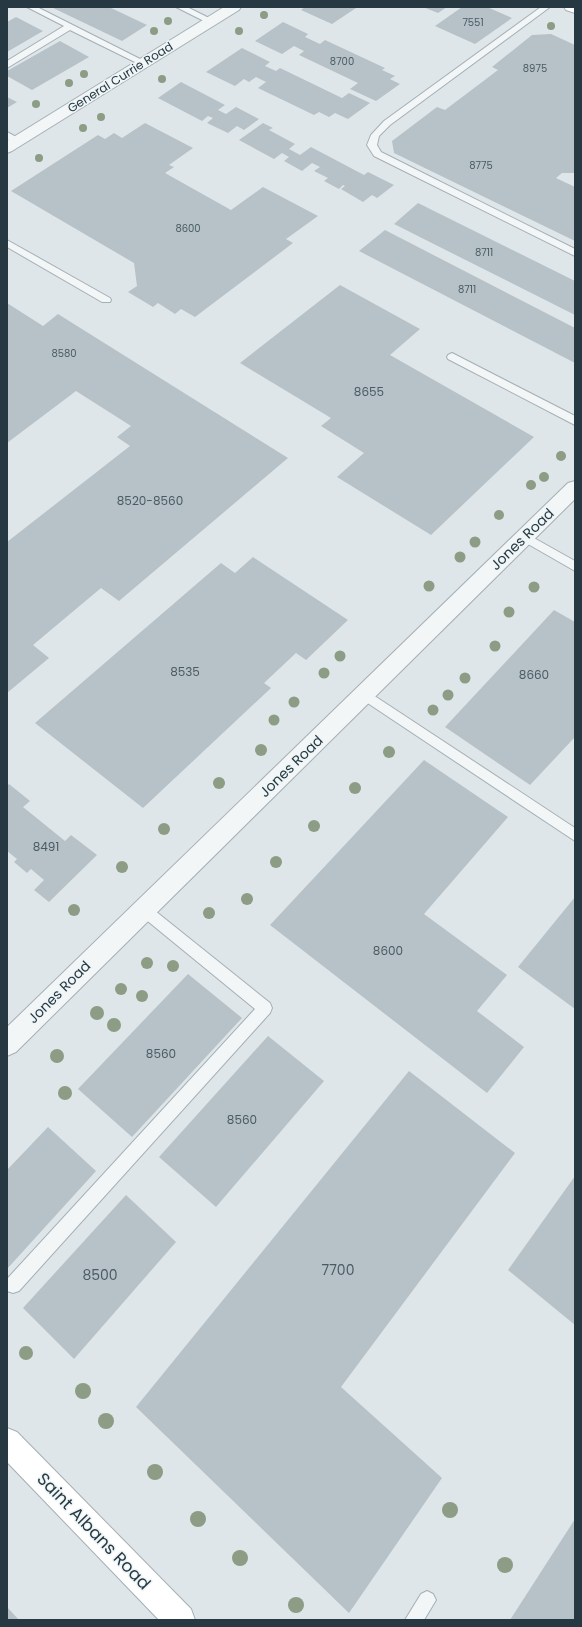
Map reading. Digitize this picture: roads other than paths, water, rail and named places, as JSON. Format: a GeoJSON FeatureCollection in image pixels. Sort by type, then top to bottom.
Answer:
{"type":"FeatureCollection","features":[{"type":"Feature","properties":{"kind":"street","name":"General Currie Road"},"geometry":{"type":"LineString","coordinates":[[10,141],[144,63],[234,7]]}},
{"type":"Feature","properties":{"kind":"street"},"geometry":{"type":"LineString","coordinates":[[571,7],[575,9]]}},
{"type":"Feature","properties":{"kind":"street","name":"Jones Road"},"geometry":{"type":"LineString","coordinates":[[7,1044],[575,488]]}},
{"type":"Feature","properties":{"kind":"street","name":"Saint Albans Road"},"geometry":{"type":"LineString","coordinates":[[7,1442],[180,1620]]}},
{"type":"Feature","properties":{"kind":"lane"},"geometry":{"type":"LineString","coordinates":[[31,7],[144,63]]}},
{"type":"Feature","properties":{"kind":"lane"},"geometry":{"type":"LineString","coordinates":[[180,7],[211,21]]}},
{"type":"Feature","properties":{"kind":"lane"},"geometry":{"type":"LineString","coordinates":[[546,7],[387,123],[375,135],[372,145],[377,154],[575,252]]}},
{"type":"Feature","properties":{"kind":"lane"},"geometry":{"type":"LineString","coordinates":[[7,65],[70,26]]}},
{"type":"Feature","properties":{"kind":"lane"},"geometry":{"type":"LineString","coordinates":[[7,243],[106,300]]}},
{"type":"Feature","properties":{"kind":"lane"},"geometry":{"type":"LineString","coordinates":[[452,357],[575,421]]}},
{"type":"Feature","properties":{"kind":"lane"},"geometry":{"type":"LineString","coordinates":[[525,537],[575,567]]}},
{"type":"Feature","properties":{"kind":"lane"},"geometry":{"type":"LineString","coordinates":[[364,694],[575,835]]}},
{"type":"Feature","properties":{"kind":"lane"},"geometry":{"type":"LineString","coordinates":[[13,1284],[265,1008],[144,910]]}},
{"type":"Feature","properties":{"kind":"lane"},"geometry":{"type":"LineString","coordinates":[[414,1620],[427,1600]]}}]}
